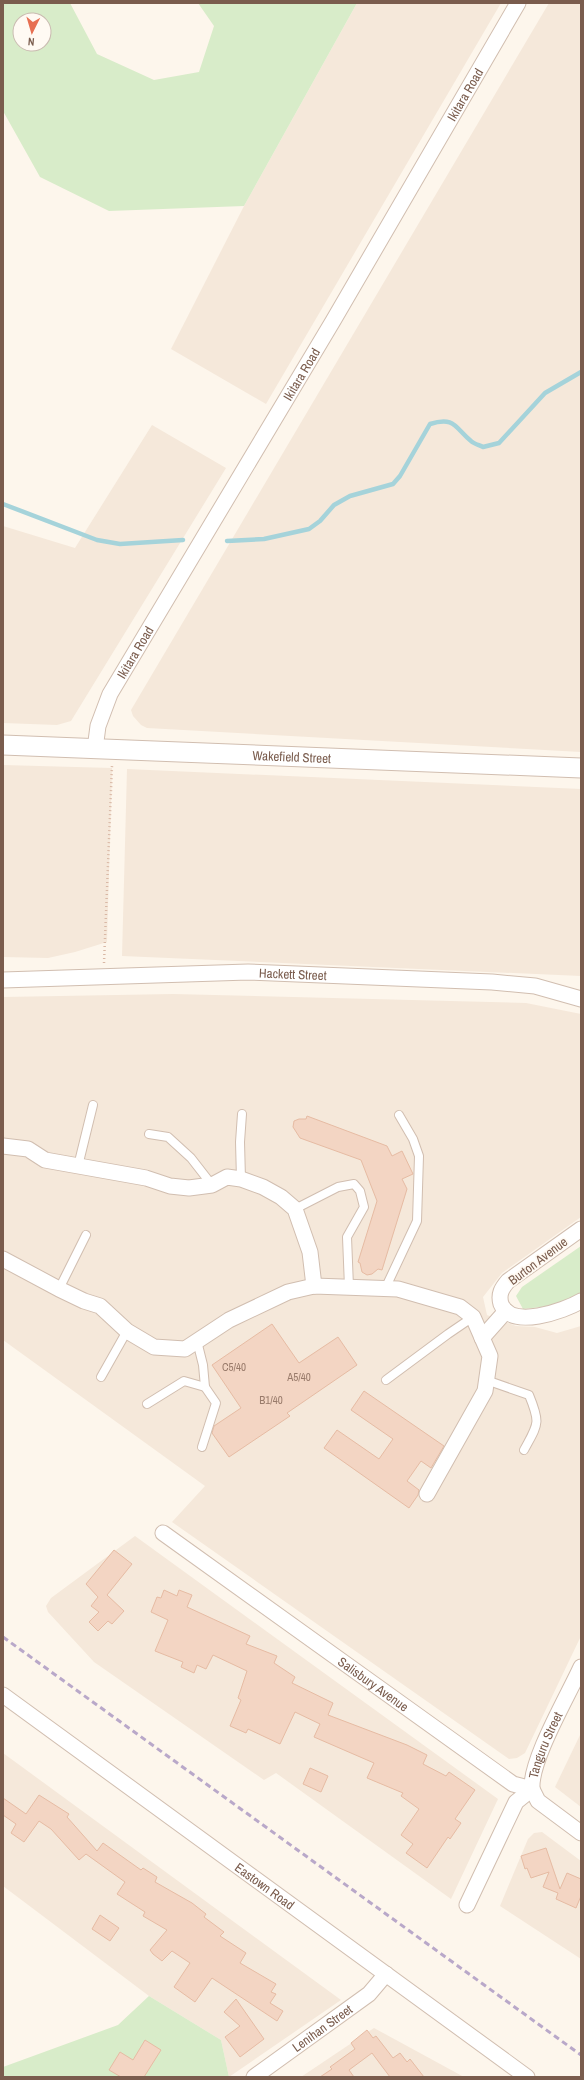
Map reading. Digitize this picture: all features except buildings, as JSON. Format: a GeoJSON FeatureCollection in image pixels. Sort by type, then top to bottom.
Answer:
{"type":"FeatureCollection","features":[{"type":"Feature","properties":{"kind":"street","name":"Ikitara Road"},"geometry":{"type":"LineString","coordinates":[[104,749],[98,726],[110,694],[337,315],[518,3]]}},
{"type":"Feature","properties":{"kind":"street","name":"Wakefield Street"},"geometry":{"type":"LineString","coordinates":[[3,745],[581,768]]}},
{"type":"Feature","properties":{"kind":"street","name":"Hackett Street"},"geometry":{"type":"LineString","coordinates":[[3,980],[248,972],[492,982],[535,986],[581,999]]}},
{"type":"Feature","properties":{"kind":"street"},"geometry":{"type":"LineString","coordinates":[[3,1146],[28,1149],[45,1160],[146,1178],[170,1186],[189,1188],[212,1185],[227,1177],[241,1179],[263,1187],[281,1197],[295,1209],[310,1252],[314,1286]]}},
{"type":"Feature","properties":{"kind":"street","name":"Burton Avenue"},"geometry":{"type":"LineString","coordinates":[[506,1311],[500,1297],[501,1289],[508,1281],[581,1229]]}},
{"type":"Feature","properties":{"kind":"street"},"geometry":{"type":"LineString","coordinates":[[3,1259],[59,1289],[84,1301],[100,1306],[127,1331],[154,1347],[185,1349],[229,1320],[288,1292],[314,1286],[398,1289],[460,1307],[473,1317],[490,1356],[485,1391],[426,1494]]}},
{"type":"Feature","properties":{"kind":"street"},"geometry":{"type":"LineString","coordinates":[[482,1338],[506,1311],[516,1317],[527,1318],[558,1311],[581,1301]]}},
{"type":"Feature","properties":{"kind":"street","name":"Salisbury Avenue"},"geometry":{"type":"LineString","coordinates":[[163,1533],[513,1784],[532,1789]]}},
{"type":"Feature","properties":{"kind":"street","name":"Tanguru Street"},"geometry":{"type":"LineString","coordinates":[[467,1905],[516,1802],[532,1789],[531,1779],[537,1760],[581,1668]]}},
{"type":"Feature","properties":{"kind":"street","name":"Eastown Road"},"geometry":{"type":"LineString","coordinates":[[3,1695],[527,2077]]}},
{"type":"Feature","properties":{"kind":"street"},"geometry":{"type":"LineString","coordinates":[[532,1789],[538,1801],[581,1833]]}},
{"type":"Feature","properties":{"kind":"street","name":"Lenihan Street"},"geometry":{"type":"LineString","coordinates":[[254,2077],[369,1994],[386,1974]]}},
{"type":"Feature","properties":{"kind":"lane"},"geometry":{"type":"LineString","coordinates":[[78,1166],[94,1106]]}},
{"type":"Feature","properties":{"kind":"lane"},"geometry":{"type":"LineString","coordinates":[[241,1179],[240,1142],[242,1114]]}},
{"type":"Feature","properties":{"kind":"lane"},"geometry":{"type":"LineString","coordinates":[[385,1289],[417,1221],[419,1156],[413,1139],[399,1116]]}},
{"type":"Feature","properties":{"kind":"lane"},"geometry":{"type":"LineString","coordinates":[[149,1134],[168,1136],[191,1158],[212,1185]]}},
{"type":"Feature","properties":{"kind":"lane"},"geometry":{"type":"LineString","coordinates":[[295,1209],[338,1187],[354,1184],[360,1191],[364,1207],[347,1237],[349,1287]]}},
{"type":"Feature","properties":{"kind":"lane"},"geometry":{"type":"LineString","coordinates":[[59,1289],[86,1235]]}},
{"type":"Feature","properties":{"kind":"lane"},"geometry":{"type":"LineString","coordinates":[[386,1380],[473,1317]]}},
{"type":"Feature","properties":{"kind":"lane"},"geometry":{"type":"LineString","coordinates":[[101,1377],[127,1331]]}},
{"type":"Feature","properties":{"kind":"lane"},"geometry":{"type":"LineString","coordinates":[[197,1341],[203,1365],[205,1387],[216,1403],[202,1447]]}},
{"type":"Feature","properties":{"kind":"lane"},"geometry":{"type":"LineString","coordinates":[[486,1380],[529,1395],[537,1415],[537,1425],[524,1450]]}},
{"type":"Feature","properties":{"kind":"lane"},"geometry":{"type":"LineString","coordinates":[[147,1404],[184,1381],[205,1387]]}},
{"type":"Feature","properties":{"kind":"path"},"geometry":{"type":"LineString","coordinates":[[103,977],[104,749]]}},
{"type":"Feature","properties":{"kind":"shaded area"},"geometry":{"type":"Polygon","coordinates":[[[357,3],[501,3],[266,404],[171,349],[244,206],[357,3]]]}},
{"type":"Feature","properties":{"kind":"shaded area"},"geometry":{"type":"Polygon","coordinates":[[[549,3],[581,3],[581,752],[147,728],[141,725],[133,716],[131,710],[549,3]]]}},
{"type":"Feature","properties":{"kind":"shaded area"},"geometry":{"type":"Polygon","coordinates":[[[152,425],[226,468],[71,721],[57,725],[3,723],[3,526],[75,548],[152,425]]]}},
{"type":"Feature","properties":{"kind":"shaded area"},"geometry":{"type":"Polygon","coordinates":[[[3,765],[112,768],[107,942],[75,952],[48,958],[3,957],[3,765]]]}},
{"type":"Feature","properties":{"kind":"shaded area"},"geometry":{"type":"Polygon","coordinates":[[[127,769],[581,789],[581,976],[122,956],[127,769]]]}},
{"type":"Feature","properties":{"kind":"shaded area"},"geometry":{"type":"Polygon","coordinates":[[[173,994],[526,1003],[581,1014],[581,1217],[502,1273],[483,1297],[487,1315],[516,1326],[535,1327],[557,1333],[581,1326],[581,1636],[525,1753],[517,1758],[509,1759],[172,1522],[205,1486],[3,1340],[3,997],[173,994]]]}},
{"type":"Feature","properties":{"kind":"shaded area"},"geometry":{"type":"Polygon","coordinates":[[[135,1536],[498,1799],[451,1899],[276,1773],[264,1780],[94,1662],[48,1612],[46,1606],[51,1598],[135,1536]]]}},
{"type":"Feature","properties":{"kind":"shaded area"},"geometry":{"type":"Polygon","coordinates":[[[581,1733],[581,1807],[555,1787],[581,1733]]]}},
{"type":"Feature","properties":{"kind":"shaded area"},"geometry":{"type":"Polygon","coordinates":[[[3,1753],[341,2000],[229,2077],[221,2040],[149,1996],[3,1886],[3,1753]]]}},
{"type":"Feature","properties":{"kind":"shaded area"},"geometry":{"type":"Polygon","coordinates":[[[542,1832],[581,1861],[581,1959],[500,1906],[528,1839],[534,1833],[542,1832]]]}},
{"type":"Feature","properties":{"kind":"shaded area"},"geometry":{"type":"Polygon","coordinates":[[[374,2028],[464,2077],[301,2077],[374,2028]]]}},
{"type":"Feature","properties":{"kind":"green space"},"geometry":{"type":"Polygon","coordinates":[[[3,3],[70,3],[97,54],[154,80],[199,72],[214,26],[198,3],[357,3],[244,206],[109,211],[40,177],[3,111],[3,3]]]}},
{"type":"Feature","properties":{"kind":"green space"},"geometry":{"type":"Polygon","coordinates":[[[581,1246],[581,1297],[550,1306],[523,1309],[516,1296],[522,1287],[581,1246]]]}},
{"type":"Feature","properties":{"kind":"green space"},"geometry":{"type":"Polygon","coordinates":[[[149,1996],[221,2040],[229,2077],[3,2077],[3,2067],[118,2025],[149,1996]]]}},
{"type":"Feature","properties":{"kind":"waterway"},"geometry":{"type":"LineString","coordinates":[[227,541],[264,539],[309,529],[320,521],[334,505],[350,496],[393,484],[400,476],[430,424],[445,421],[450,422],[472,442],[483,447],[499,443],[545,393],[581,372]]}},
{"type":"Feature","properties":{"kind":"waterway"},"geometry":{"type":"LineString","coordinates":[[3,504],[97,540],[120,544],[183,540]]}},
{"type":"Feature","properties":{"kind":"railway"},"geometry":{"type":"LineString","coordinates":[[3,1637],[581,2055]]}}]}
